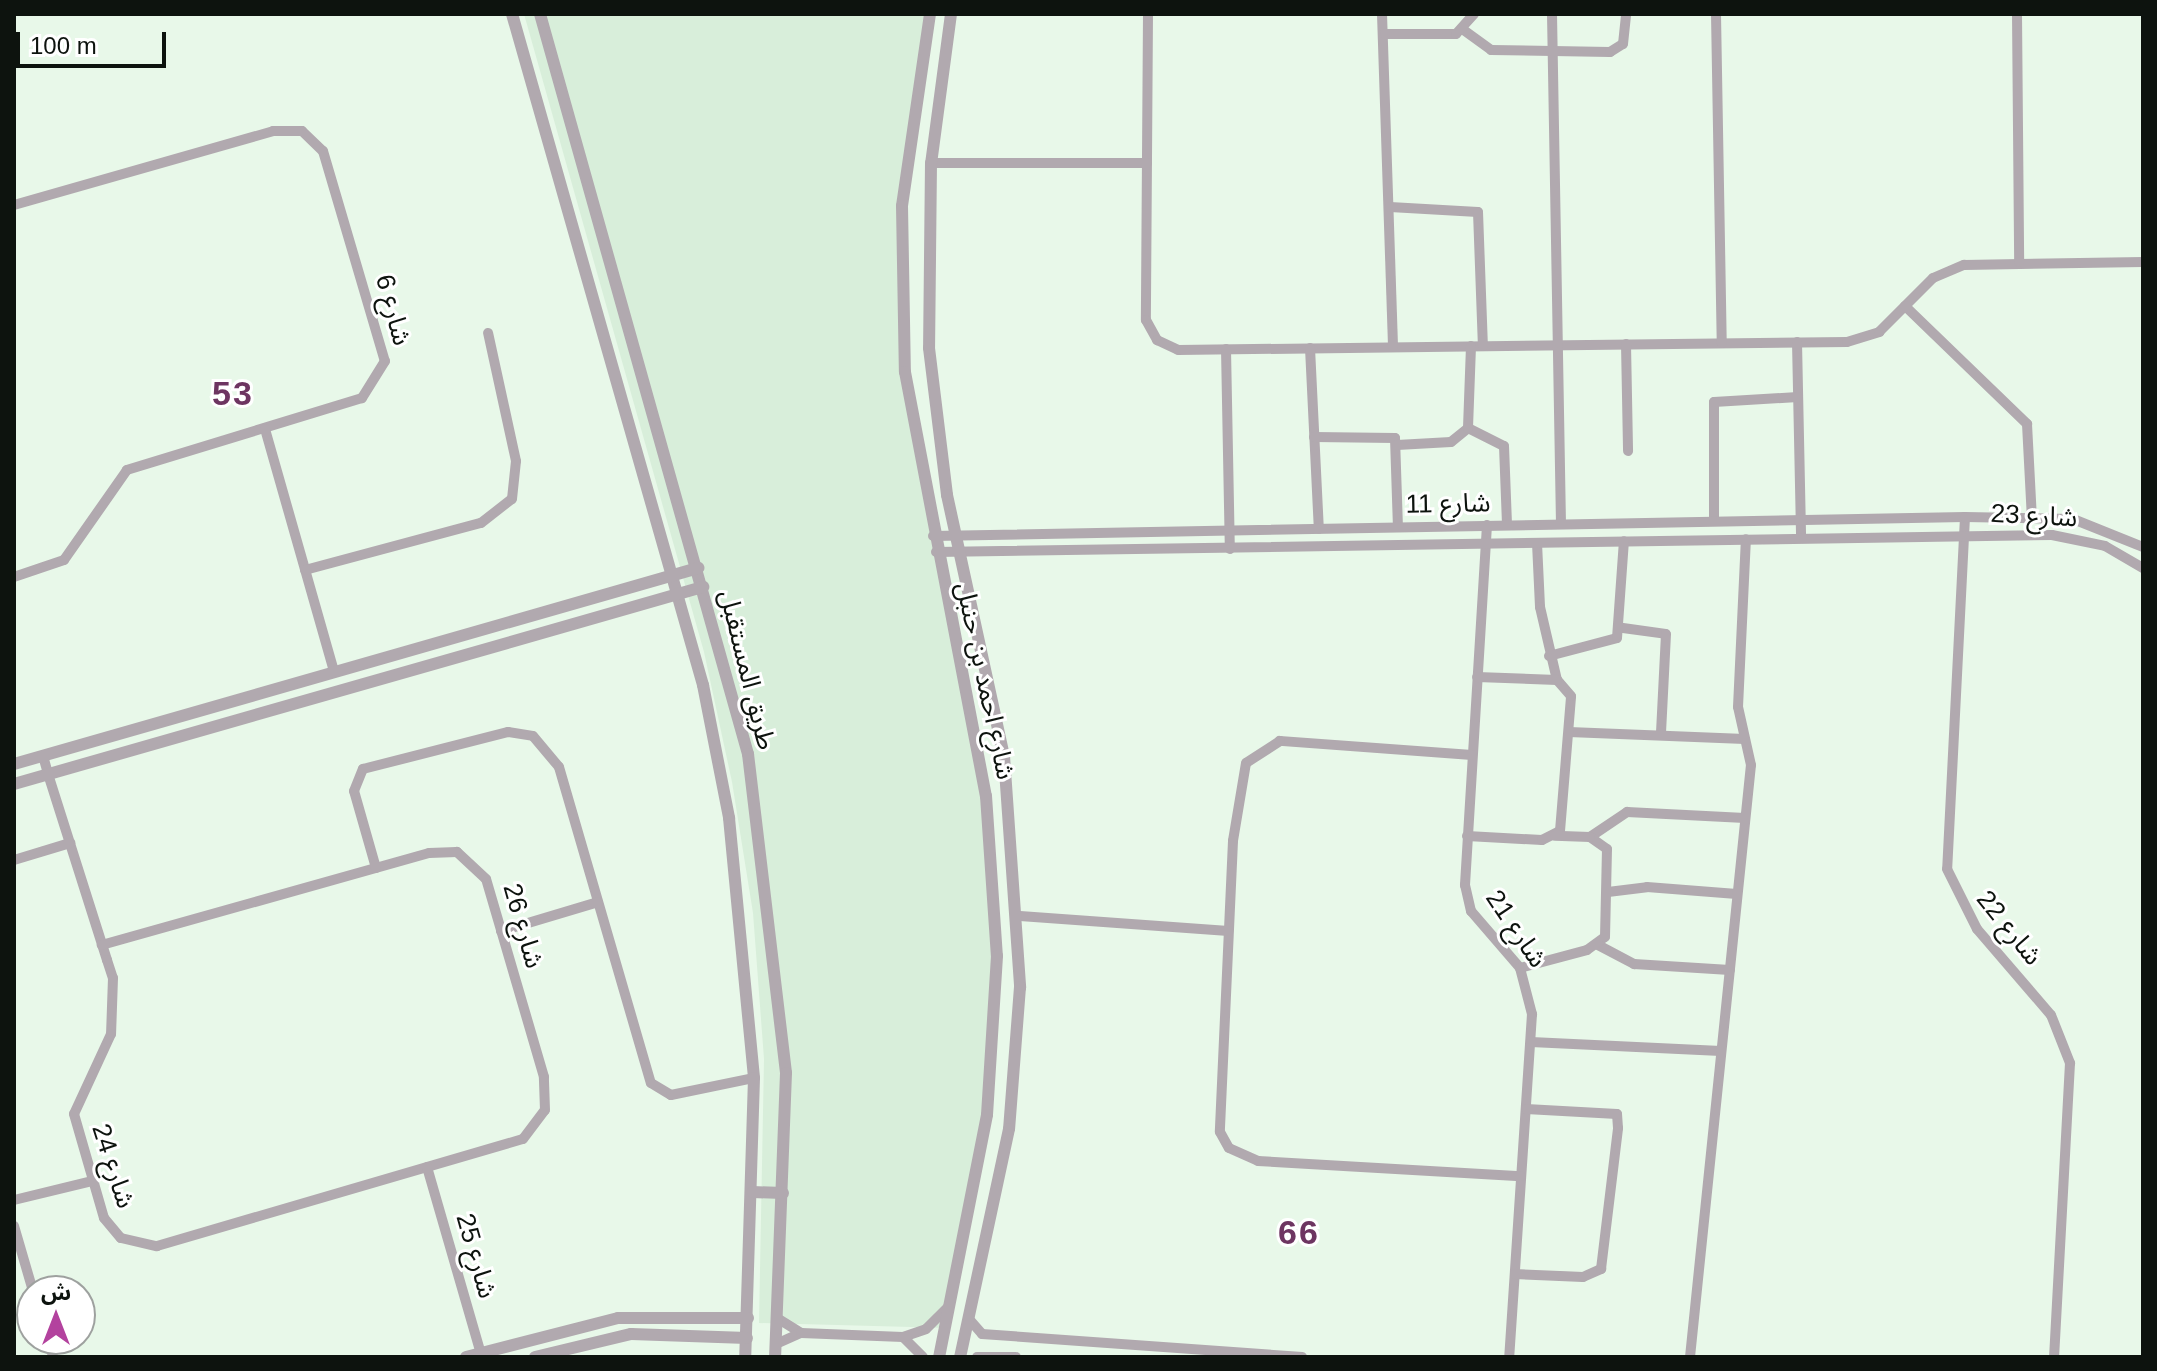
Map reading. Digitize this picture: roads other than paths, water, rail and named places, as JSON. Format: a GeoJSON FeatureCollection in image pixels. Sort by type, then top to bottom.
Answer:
{"type":"FeatureCollection","features":[{"type":"Feature","properties":{"kind":"street","name":"طريق المستقبل"},"geometry":{"type":"LineString","coordinates":[[512,14],[677,593],[729,818],[754,1078],[753,1192],[745,1357]]}},
{"type":"Feature","properties":{"kind":"street","name":"طريق المستقبل"},"geometry":{"type":"LineString","coordinates":[[540,14],[748,754],[770,903],[786,1073],[775,1351]]}},
{"type":"Feature","properties":{"kind":"street","name":"شارع احمد بن حنبل"},"geometry":{"type":"LineString","coordinates":[[930,14],[910,123],[901,289],[907,386],[936,552],[973,717],[995,876],[995,1036],[974,1194],[939,1357]]}},
{"type":"Feature","properties":{"kind":"street","name":"شارع احمد بن حنبل"},"geometry":{"type":"LineString","coordinates":[[951,14],[931,163],[929,348],[955,535],[1004,756],[1020,916],[1017,1058],[998,1198],[960,1357]]}},
{"type":"Feature","properties":{"kind":"street"},"geometry":{"type":"LineString","coordinates":[[1148,14],[1150,331],[1178,350],[1797,342],[1864,338],[1948,270],[2019,262],[2143,262]]}},
{"type":"Feature","properties":{"kind":"street"},"geometry":{"type":"LineString","coordinates":[[1382,14],[1393,347]]}},
{"type":"Feature","properties":{"kind":"street"},"geometry":{"type":"LineString","coordinates":[[1465,31],[1474,14]]}},
{"type":"Feature","properties":{"kind":"street"},"geometry":{"type":"LineString","coordinates":[[1552,14],[1561,523]]}},
{"type":"Feature","properties":{"kind":"street"},"geometry":{"type":"LineString","coordinates":[[1385,34],[1465,31],[1491,50],[1618,49],[1626,14]]}},
{"type":"Feature","properties":{"kind":"street"},"geometry":{"type":"LineString","coordinates":[[1716,14],[1722,343]]}},
{"type":"Feature","properties":{"kind":"street"},"geometry":{"type":"LineString","coordinates":[[2017,14],[2019,262]]}},
{"type":"Feature","properties":{"kind":"street","name":"شارع 6"},"geometry":{"type":"LineString","coordinates":[[14,205],[273,131],[314,139],[385,361],[362,398],[127,470],[64,560],[14,577]]}},
{"type":"Feature","properties":{"kind":"street"},"geometry":{"type":"LineString","coordinates":[[931,163],[1147,163]]}},
{"type":"Feature","properties":{"kind":"street"},"geometry":{"type":"LineString","coordinates":[[1390,207],[1478,212],[1483,346]]}},
{"type":"Feature","properties":{"kind":"street"},"geometry":{"type":"LineString","coordinates":[[1905,306],[2027,424],[2032,518]]}},
{"type":"Feature","properties":{"kind":"street"},"geometry":{"type":"LineString","coordinates":[[305,570],[481,523],[512,499],[516,461],[488,333]]}},
{"type":"Feature","properties":{"kind":"street"},"geometry":{"type":"LineString","coordinates":[[1797,342],[1801,538]]}},
{"type":"Feature","properties":{"kind":"street"},"geometry":{"type":"LineString","coordinates":[[1626,344],[1628,451]]}},
{"type":"Feature","properties":{"kind":"street"},"geometry":{"type":"LineString","coordinates":[[1397,445],[1451,442],[1468,428],[1471,346]]}},
{"type":"Feature","properties":{"kind":"street"},"geometry":{"type":"LineString","coordinates":[[1310,348],[1319,529]]}},
{"type":"Feature","properties":{"kind":"street"},"geometry":{"type":"LineString","coordinates":[[1226,349],[1230,549]]}},
{"type":"Feature","properties":{"kind":"street"},"geometry":{"type":"LineString","coordinates":[[1714,521],[1714,402],[1798,397]]}},
{"type":"Feature","properties":{"kind":"street"},"geometry":{"type":"LineString","coordinates":[[1468,428],[1504,446],[1507,524]]}},
{"type":"Feature","properties":{"kind":"street"},"geometry":{"type":"LineString","coordinates":[[265,429],[334,672]]}},
{"type":"Feature","properties":{"kind":"street"},"geometry":{"type":"LineString","coordinates":[[1314,437],[1388,435],[1397,445],[1398,527]]}},
{"type":"Feature","properties":{"kind":"street","name":"شارع 11"},"geometry":{"type":"LineString","coordinates":[[933,536],[1965,517]]}},
{"type":"Feature","properties":{"kind":"street","name":"شارع 23"},"geometry":{"type":"LineString","coordinates":[[1965,517],[2092,523],[2143,547]]}},
{"type":"Feature","properties":{"kind":"street","name":"شارع 22"},"geometry":{"type":"LineString","coordinates":[[1965,517],[1947,869],[1977,929],[2051,1015],[2070,1063],[2054,1357]]}},
{"type":"Feature","properties":{"kind":"street","name":"شارع 21"},"geometry":{"type":"LineString","coordinates":[[1487,525],[1467,836],[1471,911],[1520,968],[1531,998],[1531,1042],[1509,1357]]}},
{"type":"Feature","properties":{"kind":"street"},"geometry":{"type":"LineString","coordinates":[[997,534],[997,551]]}},
{"type":"Feature","properties":{"kind":"street","name":"شارع 11"},"geometry":{"type":"LineString","coordinates":[[936,552],[1964,535]]}},
{"type":"Feature","properties":{"kind":"street","name":"شارع 23"},"geometry":{"type":"LineString","coordinates":[[1964,535],[2070,537],[2143,568]]}},
{"type":"Feature","properties":{"kind":"street"},"geometry":{"type":"LineString","coordinates":[[1690,1357],[1745,818],[1745,739],[1738,690],[1746,539]]}},
{"type":"Feature","properties":{"kind":"street"},"geometry":{"type":"LineString","coordinates":[[1549,656],[1607,644],[1623,628],[1624,541]]}},
{"type":"Feature","properties":{"kind":"street"},"geometry":{"type":"LineString","coordinates":[[1537,543],[1549,656],[1557,680],[1571,696],[1563,824],[1555,836]]}},
{"type":"Feature","properties":{"kind":"street"},"geometry":{"type":"LineString","coordinates":[[14,764],[698,568]]}},
{"type":"Feature","properties":{"kind":"street"},"geometry":{"type":"LineString","coordinates":[[14,784],[703,587]]}},
{"type":"Feature","properties":{"kind":"street"},"geometry":{"type":"LineString","coordinates":[[1623,628],[1666,634],[1661,733]]}},
{"type":"Feature","properties":{"kind":"street"},"geometry":{"type":"LineString","coordinates":[[1477,677],[1557,680]]}},
{"type":"Feature","properties":{"kind":"street"},"geometry":{"type":"LineString","coordinates":[[301,682],[307,699]]}},
{"type":"Feature","properties":{"kind":"street"},"geometry":{"type":"LineString","coordinates":[[376,868],[354,791],[360,773],[518,731],[540,740],[556,759],[656,1089],[671,1095],[754,1078]]}},
{"type":"Feature","properties":{"kind":"street"},"geometry":{"type":"LineString","coordinates":[[1569,732],[1661,733],[1745,739]]}},
{"type":"Feature","properties":{"kind":"street"},"geometry":{"type":"LineString","coordinates":[[1472,755],[1306,741],[1255,752],[1241,776],[1228,931],[1218,1115],[1229,1148],[1258,1161],[1521,1176]]}},
{"type":"Feature","properties":{"kind":"street","name":"شارع 24"},"geometry":{"type":"LineString","coordinates":[[43,756],[102,945],[115,1016],[74,1114],[92,1181],[109,1227],[150,1246],[427,1167]]}},
{"type":"Feature","properties":{"kind":"street"},"geometry":{"type":"LineString","coordinates":[[1467,836],[1590,837],[1627,812],[1745,818]]}},
{"type":"Feature","properties":{"kind":"street"},"geometry":{"type":"LineString","coordinates":[[1590,837],[1610,859],[1608,892],[1598,945]]}},
{"type":"Feature","properties":{"kind":"street"},"geometry":{"type":"LineString","coordinates":[[14,860],[70,843]]}},
{"type":"Feature","properties":{"kind":"street","name":"شارع 26"},"geometry":{"type":"LineString","coordinates":[[102,945],[437,851],[466,856],[486,879],[544,1077],[545,1110],[523,1139],[427,1167]]}},
{"type":"Feature","properties":{"kind":"street"},"geometry":{"type":"LineString","coordinates":[[1608,892],[1647,887],[1737,894]]}},
{"type":"Feature","properties":{"kind":"street"},"geometry":{"type":"LineString","coordinates":[[501,931],[598,902]]}},
{"type":"Feature","properties":{"kind":"street"},"geometry":{"type":"LineString","coordinates":[[1020,916],[1228,931]]}},
{"type":"Feature","properties":{"kind":"street"},"geometry":{"type":"LineString","coordinates":[[1520,968],[1598,945],[1634,964],[1730,970]]}},
{"type":"Feature","properties":{"kind":"street"},"geometry":{"type":"LineString","coordinates":[[1531,1042],[1721,1051]]}},
{"type":"Feature","properties":{"kind":"street"},"geometry":{"type":"LineString","coordinates":[[1515,1274],[1583,1277],[1601,1269],[1618,1128],[1617,1114],[1526,1109]]}},
{"type":"Feature","properties":{"kind":"street","name":"شارع 25"},"geometry":{"type":"LineString","coordinates":[[427,1167],[481,1355]]}},
{"type":"Feature","properties":{"kind":"street"},"geometry":{"type":"LineString","coordinates":[[14,1200],[92,1181]]}},
{"type":"Feature","properties":{"kind":"street"},"geometry":{"type":"LineString","coordinates":[[753,1192],[783,1193]]}},
{"type":"Feature","properties":{"kind":"street"},"geometry":{"type":"LineString","coordinates":[[974,1194],[998,1198]]}},
{"type":"Feature","properties":{"kind":"street"},"geometry":{"type":"LineString","coordinates":[[14,1226],[28,1275]]}},
{"type":"Feature","properties":{"kind":"street"},"geometry":{"type":"LineString","coordinates":[[777,1318],[801,1333],[903,1337],[926,1329],[951,1304]]}},
{"type":"Feature","properties":{"kind":"street"},"geometry":{"type":"LineString","coordinates":[[466,1357],[618,1318],[748,1318]]}},
{"type":"Feature","properties":{"kind":"street"},"geometry":{"type":"LineString","coordinates":[[969,1319],[982,1334],[1181,1353],[1302,1357]]}},
{"type":"Feature","properties":{"kind":"street"},"geometry":{"type":"LineString","coordinates":[[775,1351],[801,1333]]}},
{"type":"Feature","properties":{"kind":"street"},"geometry":{"type":"LineString","coordinates":[[535,1357],[631,1334],[747,1338]]}},
{"type":"Feature","properties":{"kind":"street"},"geometry":{"type":"LineString","coordinates":[[997,1356],[1000,1336]]}},
{"type":"Feature","properties":{"kind":"street"},"geometry":{"type":"LineString","coordinates":[[903,1337],[923,1357]]}},
{"type":"Feature","properties":{"kind":"street"},"geometry":{"type":"LineString","coordinates":[[977,1357],[1016,1357]]}},
{"type":"Feature","properties":{"kind":"district","name":"53"},"geometry":{"type":"Point","coordinates":[233,394]}},
{"type":"Feature","properties":{"kind":"district","name":"66"},"geometry":{"type":"Point","coordinates":[1299,1233]}}]}
